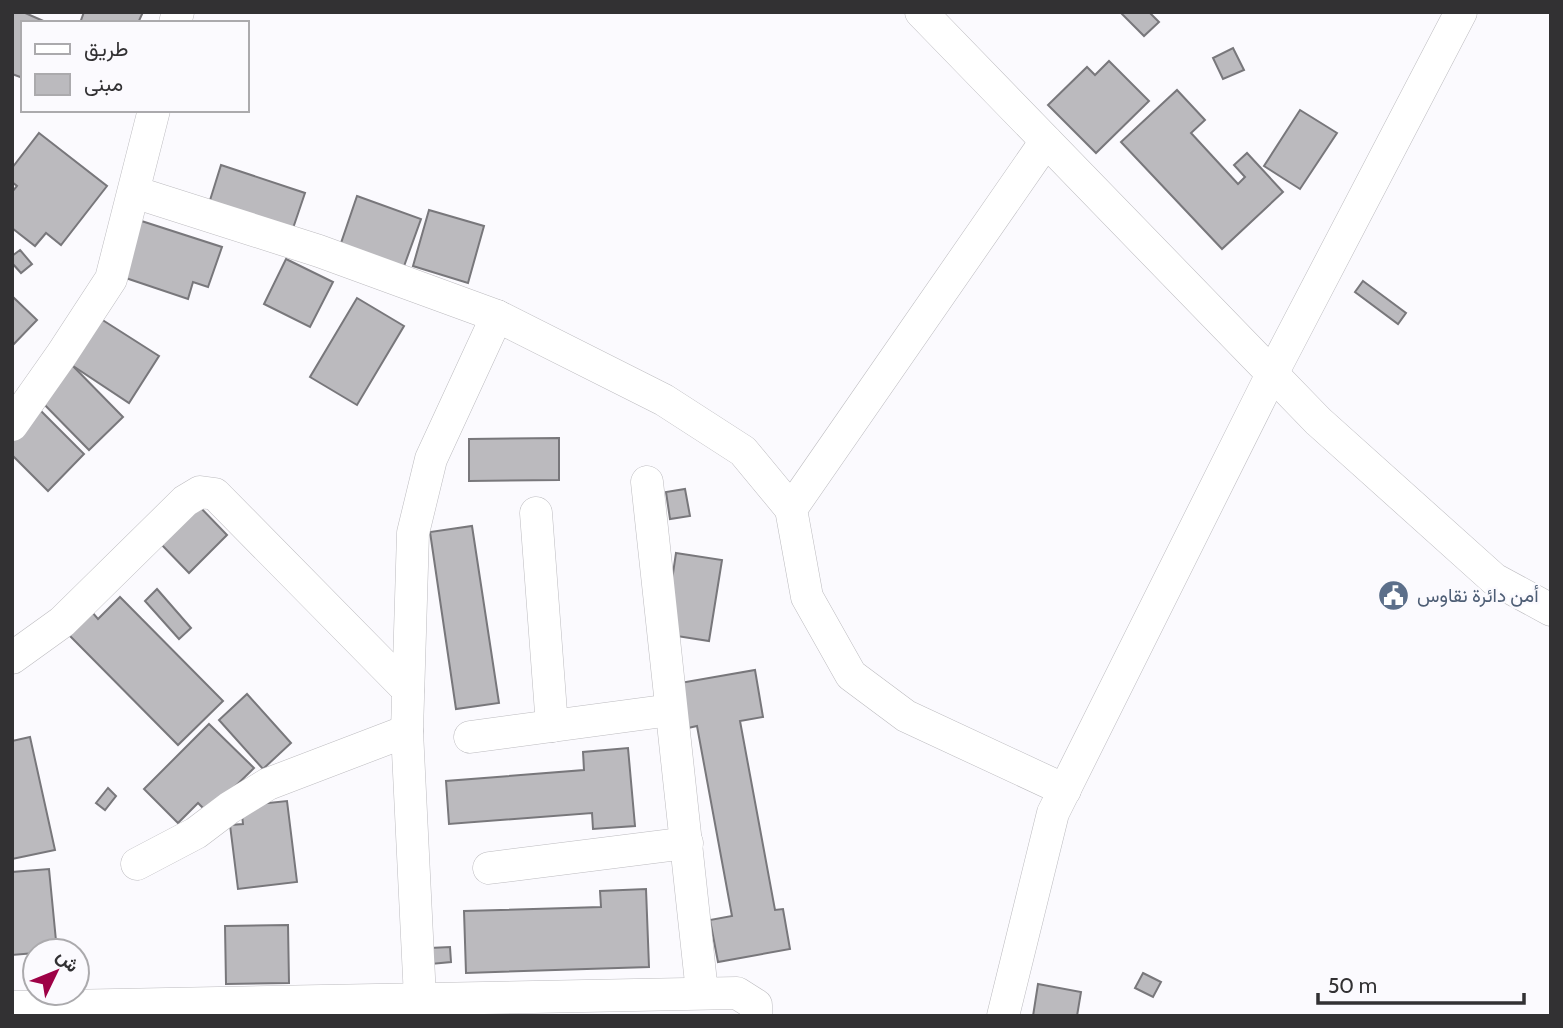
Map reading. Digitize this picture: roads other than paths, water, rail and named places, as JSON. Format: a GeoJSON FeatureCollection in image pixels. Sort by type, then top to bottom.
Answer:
{"type":"FeatureCollection","features":[{"type":"Feature","properties":{"kind":"street"},"geometry":{"type":"LineString","coordinates":[[921,12],[1318,421],[1494,579],[1551,610]]}},
{"type":"Feature","properties":{"kind":"street"},"geometry":{"type":"LineString","coordinates":[[1003,1016],[1053,813],[1272,374],[1461,12]]}},
{"type":"Feature","properties":{"kind":"street"},"geometry":{"type":"LineString","coordinates":[[12,425],[111,279],[154,112]]}},
{"type":"Feature","properties":{"kind":"street"},"geometry":{"type":"LineString","coordinates":[[791,509],[1046,141]]}},
{"type":"Feature","properties":{"kind":"street"},"geometry":{"type":"LineString","coordinates":[[134,192],[319,251],[497,316],[664,400],[743,451],[791,509],[807,597],[850,675],[906,716],[1065,790]]}},
{"type":"Feature","properties":{"kind":"street"},"geometry":{"type":"LineString","coordinates":[[420,998],[407,731],[413,533],[431,459],[497,316]]}},
{"type":"Feature","properties":{"kind":"street"},"geometry":{"type":"LineString","coordinates":[[646,482],[702,992]]}},
{"type":"Feature","properties":{"kind":"street"},"geometry":{"type":"LineString","coordinates":[[12,658],[62,621],[185,501],[200,492],[215,494],[408,690]]}},
{"type":"Feature","properties":{"kind":"street"},"geometry":{"type":"LineString","coordinates":[[536,513],[552,726]]}},
{"type":"Feature","properties":{"kind":"street"},"geometry":{"type":"LineString","coordinates":[[470,737],[671,710]]}},
{"type":"Feature","properties":{"kind":"street"},"geometry":{"type":"LineString","coordinates":[[137,864],[196,833],[229,808],[268,784],[407,731]]}},
{"type":"Feature","properties":{"kind":"street"},"geometry":{"type":"LineString","coordinates":[[489,868],[687,843]]}},
{"type":"Feature","properties":{"kind":"street"},"geometry":{"type":"LineString","coordinates":[[12,1007],[702,992],[737,993],[762,1012]]}},
{"type":"Feature","properties":{"kind":"place","name":"أمن دائرة نقاوس"},"geometry":{"type":"Point","coordinates":[1394,595]}}]}
